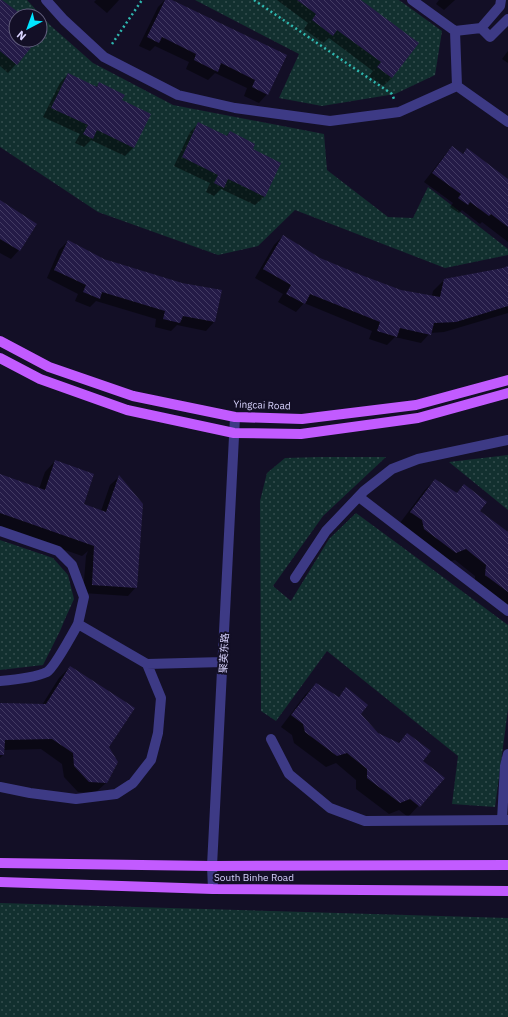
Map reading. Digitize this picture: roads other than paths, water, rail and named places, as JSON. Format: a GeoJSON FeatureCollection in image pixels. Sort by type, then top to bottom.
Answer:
{"type":"FeatureCollection","features":[{"type":"Feature","properties":{"kind":"main road","name":"Yingcai Road"},"geometry":{"type":"LineString","coordinates":[[0,341],[49,367],[133,396],[235,417],[302,419],[416,405],[508,380]]}},
{"type":"Feature","properties":{"kind":"main road"},"geometry":{"type":"LineString","coordinates":[[0,358],[40,379],[127,410],[234,433],[301,434],[418,418],[508,393]]}},
{"type":"Feature","properties":{"kind":"main road","name":"South Binhe Road"},"geometry":{"type":"LineString","coordinates":[[0,863],[212,866],[508,864]]}},
{"type":"Feature","properties":{"kind":"main road","name":"South Binhe Road"},"geometry":{"type":"LineString","coordinates":[[0,882],[213,889],[508,891]]}},
{"type":"Feature","properties":{"kind":"street"},"geometry":{"type":"LineString","coordinates":[[46,0],[64,20],[104,57],[178,95],[235,108],[330,121],[399,112],[458,86]]}},
{"type":"Feature","properties":{"kind":"street"},"geometry":{"type":"LineString","coordinates":[[412,0],[455,31],[481,28],[500,6],[501,0]]}},
{"type":"Feature","properties":{"kind":"street"},"geometry":{"type":"LineString","coordinates":[[481,28],[490,37],[508,19]]}},
{"type":"Feature","properties":{"kind":"street"},"geometry":{"type":"LineString","coordinates":[[455,31],[458,86]]}},
{"type":"Feature","properties":{"kind":"street"},"geometry":{"type":"LineString","coordinates":[[458,86],[508,122]]}},
{"type":"Feature","properties":{"kind":"street","name":"聚英东路"},"geometry":{"type":"LineString","coordinates":[[213,889],[212,866],[235,417]]}},
{"type":"Feature","properties":{"kind":"street"},"geometry":{"type":"LineString","coordinates":[[295,578],[326,531],[359,497],[392,468],[418,459],[508,440]]}},
{"type":"Feature","properties":{"kind":"street"},"geometry":{"type":"LineString","coordinates":[[359,497],[508,611]]}},
{"type":"Feature","properties":{"kind":"street"},"geometry":{"type":"LineString","coordinates":[[0,531],[58,551],[72,565],[84,597],[78,624],[64,648],[47,671],[22,678],[0,681]]}},
{"type":"Feature","properties":{"kind":"street"},"geometry":{"type":"LineString","coordinates":[[78,624],[147,664],[223,662]]}},
{"type":"Feature","properties":{"kind":"street"},"geometry":{"type":"LineString","coordinates":[[0,787],[30,793],[76,799],[116,794],[133,782],[151,760],[158,733],[161,698],[147,664]]}},
{"type":"Feature","properties":{"kind":"street"},"geometry":{"type":"LineString","coordinates":[[271,739],[289,774],[330,808],[365,821],[505,820],[505,766],[508,754]]}}]}
